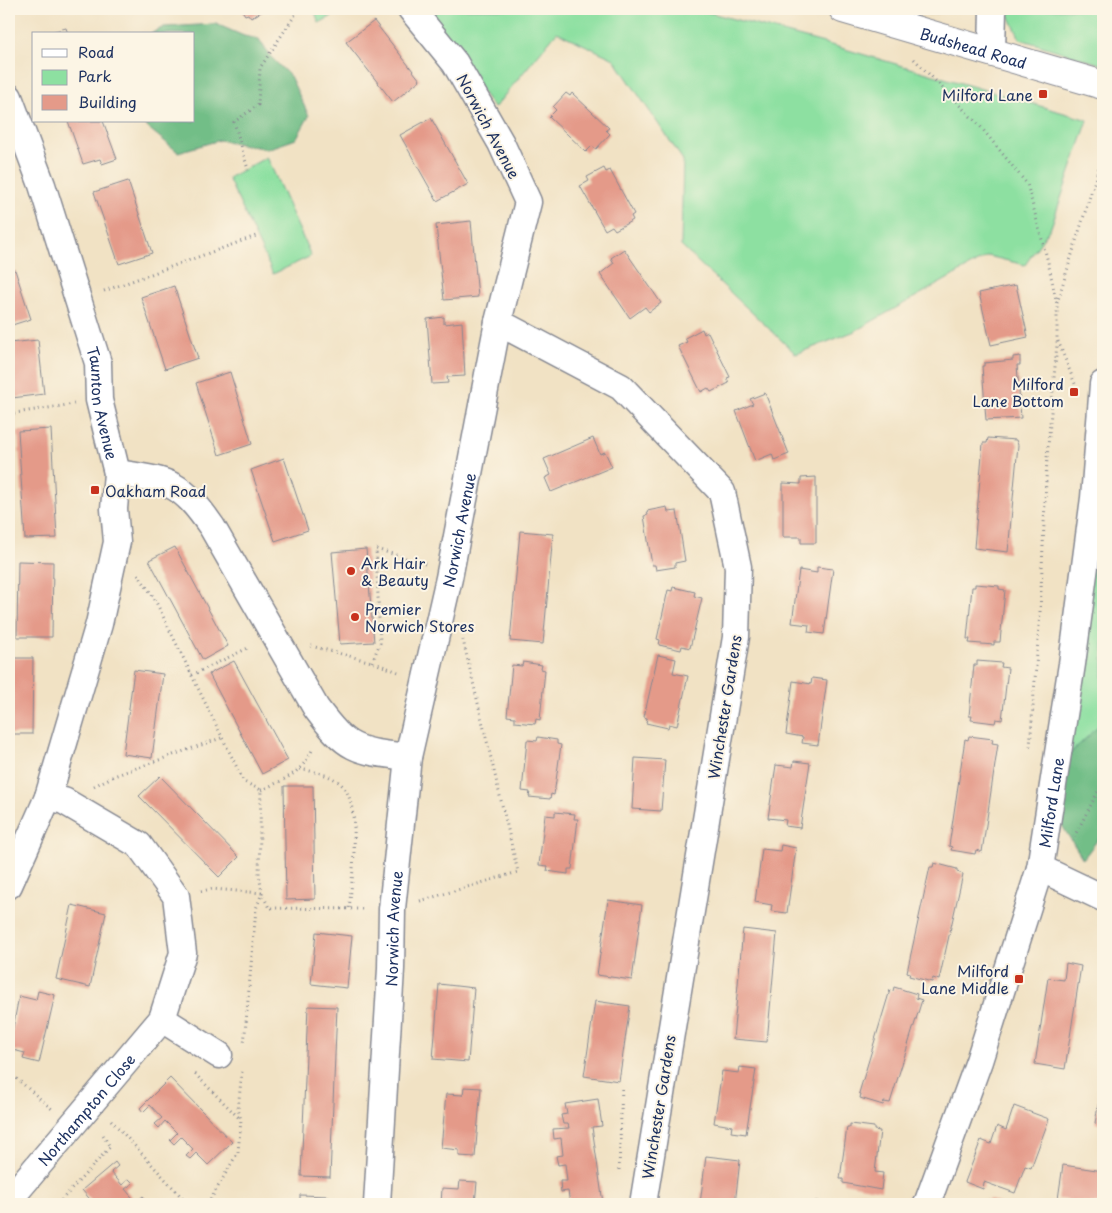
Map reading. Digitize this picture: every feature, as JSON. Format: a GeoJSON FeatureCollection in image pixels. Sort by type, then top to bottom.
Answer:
{"type":"FeatureCollection","features":[{"type":"Feature","properties":{"kind":"street","name":"Norwich Avenue"},"geometry":{"type":"LineString","coordinates":[[377,1204],[391,969],[392,910],[408,757],[450,572],[498,322],[528,202],[501,143],[455,63],[411,9]]}},
{"type":"Feature","properties":{"kind":"street","name":"Budshead Road"},"geometry":{"type":"LineString","coordinates":[[844,9],[1103,85]]}},
{"type":"Feature","properties":{"kind":"street"},"geometry":{"type":"LineString","coordinates":[[992,52],[993,9]]}},
{"type":"Feature","properties":{"kind":"street","name":"Taunton Avenue"},"geometry":{"type":"LineString","coordinates":[[9,97],[42,185],[98,363],[99,400],[117,473],[114,508],[117,542],[99,624],[48,797],[9,885]]}},
{"type":"Feature","properties":{"kind":"street","name":"Winchester Gardens"},"geometry":{"type":"LineString","coordinates":[[498,322],[621,388],[722,492],[738,567],[736,637],[643,1204]]}},
{"type":"Feature","properties":{"kind":"street","name":"Milford Lane"},"geometry":{"type":"LineString","coordinates":[[927,1204],[1048,872],[1072,664],[1093,508],[1103,384]]}},
{"type":"Feature","properties":{"kind":"street"},"geometry":{"type":"LineString","coordinates":[[117,473],[173,484],[194,500],[212,527],[316,708],[333,731],[349,745],[377,753],[408,757]]}},
{"type":"Feature","properties":{"kind":"street","name":"Northampton Close"},"geometry":{"type":"LineString","coordinates":[[9,1200],[162,1018],[183,952],[176,896],[139,845],[64,800],[48,797]]}},
{"type":"Feature","properties":{"kind":"street"},"geometry":{"type":"LineString","coordinates":[[1048,872],[1103,898]]}},
{"type":"Feature","properties":{"kind":"street"},"geometry":{"type":"LineString","coordinates":[[162,1018],[231,1054]]}},
{"type":"Feature","properties":{"kind":"path"},"geometry":{"type":"LineString","coordinates":[[247,166],[234,122],[258,105],[260,68],[298,9]]}},
{"type":"Feature","properties":{"kind":"path"},"geometry":{"type":"LineString","coordinates":[[910,54],[980,126],[1027,184],[1048,262],[1056,304],[1057,344],[1047,458],[1040,612],[1029,756]]}},
{"type":"Feature","properties":{"kind":"path"},"geometry":{"type":"LineString","coordinates":[[1056,304],[1103,154]]}},
{"type":"Feature","properties":{"kind":"path"},"geometry":{"type":"LineString","coordinates":[[113,288],[256,236]]}},
{"type":"Feature","properties":{"kind":"path"},"geometry":{"type":"LineString","coordinates":[[9,414],[99,400]]}},
{"type":"Feature","properties":{"kind":"path"},"geometry":{"type":"LineString","coordinates":[[117,542],[154,598],[244,782],[261,790]]}},
{"type":"Feature","properties":{"kind":"path"},"geometry":{"type":"LineString","coordinates":[[192,675],[275,635],[372,662],[380,643],[376,549],[450,572]]}},
{"type":"Feature","properties":{"kind":"path"},"geometry":{"type":"LineString","coordinates":[[392,910],[518,872],[462,635]]}},
{"type":"Feature","properties":{"kind":"path"},"geometry":{"type":"LineString","coordinates":[[114,776],[221,738]]}},
{"type":"Feature","properties":{"kind":"path"},"geometry":{"type":"LineString","coordinates":[[300,768],[327,775],[345,789],[354,821],[349,909],[269,908],[262,893],[259,874],[261,790],[300,768]]}},
{"type":"Feature","properties":{"kind":"path"},"geometry":{"type":"LineString","coordinates":[[1048,872],[1103,782]]}},
{"type":"Feature","properties":{"kind":"path"},"geometry":{"type":"LineString","coordinates":[[212,889],[262,893]]}},
{"type":"Feature","properties":{"kind":"path"},"geometry":{"type":"LineString","coordinates":[[231,1054],[256,909],[262,893]]}},
{"type":"Feature","properties":{"kind":"path"},"geometry":{"type":"LineString","coordinates":[[208,1204],[238,1152],[241,1120],[238,1109],[243,1063]]}},
{"type":"Feature","properties":{"kind":"path"},"geometry":{"type":"LineString","coordinates":[[189,1068],[241,1120]]}},
{"type":"Feature","properties":{"kind":"path"},"geometry":{"type":"LineString","coordinates":[[9,1072],[49,1107]]}},
{"type":"Feature","properties":{"kind":"path"},"geometry":{"type":"LineString","coordinates":[[619,1175],[622,1086]]}},
{"type":"Feature","properties":{"kind":"path"},"geometry":{"type":"LineString","coordinates":[[104,1123],[108,1117],[188,1204]]}},
{"type":"Feature","properties":{"kind":"path"},"geometry":{"type":"LineString","coordinates":[[60,1204],[110,1147],[100,1128]]}},
{"type":"Feature","properties":{"kind":"green space"},"geometry":{"type":"Polygon","coordinates":[[[314,9],[346,9],[319,23],[314,9]]]}},
{"type":"Feature","properties":{"kind":"green space"},"geometry":{"type":"Polygon","coordinates":[[[418,9],[696,9],[824,43],[1088,120],[1051,227],[1025,265],[988,256],[855,331],[796,354],[681,246],[683,160],[614,59],[557,32],[494,108],[418,9]]]}},
{"type":"Feature","properties":{"kind":"green space"},"geometry":{"type":"Polygon","coordinates":[[[912,9],[954,9],[952,11],[929,14],[912,9]]]}},
{"type":"Feature","properties":{"kind":"green space"},"geometry":{"type":"Polygon","coordinates":[[[1006,9],[1103,9],[1103,65],[1020,39],[1006,9]]]}},
{"type":"Feature","properties":{"kind":"green space"},"geometry":{"type":"Polygon","coordinates":[[[216,24],[244,36],[259,39],[269,55],[290,76],[309,116],[296,139],[267,149],[220,140],[178,152],[147,127],[145,122],[195,122],[195,32],[154,32],[164,27],[216,24]]]}},
{"type":"Feature","properties":{"kind":"green space"},"geometry":{"type":"Polygon","coordinates":[[[267,157],[311,256],[273,274],[228,178],[267,157]]]}},
{"type":"Feature","properties":{"kind":"green space"},"geometry":{"type":"Polygon","coordinates":[[[1103,485],[1103,718],[1097,728],[1062,761],[1103,485]]]}},
{"type":"Feature","properties":{"kind":"green space"},"geometry":{"type":"Polygon","coordinates":[[[1103,718],[1103,833],[1083,859],[1053,811],[1062,761],[1097,728],[1103,718]]]}},
{"type":"Feature","properties":{"kind":"building"},"geometry":{"type":"Polygon","coordinates":[[[241,9],[266,9],[251,18],[248,14],[245,15],[241,9]]]}},
{"type":"Feature","properties":{"kind":"building"},"geometry":{"type":"Polygon","coordinates":[[[374,21],[420,80],[393,102],[346,42],[374,21]]]}},
{"type":"Feature","properties":{"kind":"building"},"geometry":{"type":"Polygon","coordinates":[[[66,28],[67,32],[52,32],[66,28]]]}},
{"type":"Feature","properties":{"kind":"building"},"geometry":{"type":"Polygon","coordinates":[[[566,93],[570,96],[572,93],[609,128],[606,130],[610,134],[596,149],[592,146],[586,152],[549,117],[556,110],[553,107],[566,93]]]}},
{"type":"Feature","properties":{"kind":"building"},"geometry":{"type":"Polygon","coordinates":[[[431,118],[468,184],[437,201],[400,135],[431,118]]]}},
{"type":"Feature","properties":{"kind":"building"},"geometry":{"type":"Polygon","coordinates":[[[68,122],[103,122],[117,159],[102,164],[100,159],[83,164],[68,122]]]}},
{"type":"Feature","properties":{"kind":"building"},"geometry":{"type":"Polygon","coordinates":[[[604,168],[606,172],[610,170],[634,214],[631,216],[633,220],[615,230],[612,226],[605,230],[580,186],[589,181],[587,177],[604,168]]]}},
{"type":"Feature","properties":{"kind":"building"},"geometry":{"type":"Polygon","coordinates":[[[128,181],[152,253],[119,264],[94,192],[128,181]]]}},
{"type":"Feature","properties":{"kind":"building"},"geometry":{"type":"Polygon","coordinates":[[[471,221],[478,297],[444,300],[436,225],[471,221]]]}},
{"type":"Feature","properties":{"kind":"building"},"geometry":{"type":"Polygon","coordinates":[[[624,249],[661,303],[649,312],[645,307],[630,318],[600,274],[614,263],[611,258],[624,249]]]}},
{"type":"Feature","properties":{"kind":"building"},"geometry":{"type":"Polygon","coordinates":[[[15,270],[31,319],[9,326],[9,272],[15,270]]]}},
{"type":"Feature","properties":{"kind":"building"},"geometry":{"type":"Polygon","coordinates":[[[1016,285],[1028,337],[991,345],[979,293],[1016,285]]]}},
{"type":"Feature","properties":{"kind":"building"},"geometry":{"type":"Polygon","coordinates":[[[174,286],[198,358],[165,369],[141,297],[174,286]]]}},
{"type":"Feature","properties":{"kind":"building"},"geometry":{"type":"Polygon","coordinates":[[[444,317],[444,324],[462,322],[465,376],[447,377],[448,383],[432,384],[427,319],[444,317]]]}},
{"type":"Feature","properties":{"kind":"building"},"geometry":{"type":"Polygon","coordinates":[[[702,329],[704,334],[708,332],[730,377],[727,378],[729,383],[711,392],[708,388],[701,392],[678,346],[687,342],[685,338],[702,329]]]}},
{"type":"Feature","properties":{"kind":"building"},"geometry":{"type":"Polygon","coordinates":[[[38,340],[44,394],[12,398],[9,343],[38,340]]]}},
{"type":"Feature","properties":{"kind":"building"},"geometry":{"type":"Polygon","coordinates":[[[1020,356],[1020,365],[1017,365],[1021,418],[986,420],[982,366],[984,366],[984,363],[1013,360],[1013,357],[1020,356]]]}},
{"type":"Feature","properties":{"kind":"building"},"geometry":{"type":"Polygon","coordinates":[[[230,372],[252,444],[219,455],[196,383],[230,372]]]}},
{"type":"Feature","properties":{"kind":"building"},"geometry":{"type":"Polygon","coordinates":[[[765,393],[789,454],[774,460],[772,454],[755,461],[736,411],[753,404],[750,399],[765,393]]]}},
{"type":"Feature","properties":{"kind":"building"},"geometry":{"type":"Polygon","coordinates":[[[51,429],[57,538],[25,539],[18,431],[51,429]]]}},
{"type":"Feature","properties":{"kind":"building"},"geometry":{"type":"Polygon","coordinates":[[[593,438],[600,454],[605,452],[612,467],[551,492],[545,478],[551,475],[544,459],[593,438]]]}},
{"type":"Feature","properties":{"kind":"building"},"geometry":{"type":"Polygon","coordinates":[[[988,438],[1016,440],[1018,445],[1008,552],[974,548],[983,443],[987,443],[988,438]]]}},
{"type":"Feature","properties":{"kind":"building"},"geometry":{"type":"Polygon","coordinates":[[[284,458],[308,530],[275,541],[251,470],[284,458]]]}},
{"type":"Feature","properties":{"kind":"building"},"geometry":{"type":"Polygon","coordinates":[[[816,477],[816,543],[801,543],[801,537],[783,537],[783,483],[801,484],[801,478],[816,477]]]}},
{"type":"Feature","properties":{"kind":"building"},"geometry":{"type":"Polygon","coordinates":[[[667,507],[668,512],[677,511],[685,561],[675,563],[675,567],[656,570],[655,565],[652,565],[644,516],[648,515],[647,511],[667,507]]]}},
{"type":"Feature","properties":{"kind":"building"},"geometry":{"type":"Polygon","coordinates":[[[520,531],[553,534],[543,644],[510,641],[520,531]]]}},
{"type":"Feature","properties":{"kind":"building"},"geometry":{"type":"Polygon","coordinates":[[[175,547],[228,646],[203,660],[149,560],[175,547]]]}},
{"type":"Feature","properties":{"kind":"building"},"geometry":{"type":"Polygon","coordinates":[[[366,549],[374,642],[340,644],[332,552],[366,549]]]}},
{"type":"Feature","properties":{"kind":"building"},"geometry":{"type":"Polygon","coordinates":[[[18,561],[53,562],[52,637],[17,637],[18,561]]]}},
{"type":"Feature","properties":{"kind":"building"},"geometry":{"type":"Polygon","coordinates":[[[817,567],[833,569],[824,634],[808,632],[809,625],[792,623],[799,570],[817,573],[817,567]]]}},
{"type":"Feature","properties":{"kind":"building"},"geometry":{"type":"Polygon","coordinates":[[[975,584],[999,586],[999,589],[1005,590],[1000,642],[994,642],[994,645],[969,643],[970,639],[967,639],[972,587],[975,587],[975,584]]]}},
{"type":"Feature","properties":{"kind":"building"},"geometry":{"type":"Polygon","coordinates":[[[673,587],[695,592],[694,596],[702,598],[690,648],[682,646],[681,650],[659,645],[660,640],[657,639],[668,590],[672,591],[673,587]]]}},
{"type":"Feature","properties":{"kind":"building"},"geometry":{"type":"Polygon","coordinates":[[[658,655],[676,659],[673,673],[688,676],[677,726],[669,724],[668,728],[646,723],[647,718],[644,717],[658,655]]]}},
{"type":"Feature","properties":{"kind":"building"},"geometry":{"type":"Polygon","coordinates":[[[9,658],[33,658],[32,734],[9,734],[9,658]]]}},
{"type":"Feature","properties":{"kind":"building"},"geometry":{"type":"Polygon","coordinates":[[[234,661],[288,760],[262,774],[209,674],[234,661]]]}},
{"type":"Feature","properties":{"kind":"building"},"geometry":{"type":"Polygon","coordinates":[[[977,661],[1002,663],[1001,667],[1008,668],[1002,720],[996,719],[995,723],[971,720],[972,716],[969,716],[974,665],[977,665],[977,661]]]}},
{"type":"Feature","properties":{"kind":"building"},"geometry":{"type":"Polygon","coordinates":[[[523,662],[542,665],[541,669],[545,670],[540,720],[536,719],[535,724],[515,722],[515,717],[507,716],[512,665],[522,666],[523,662]]]}},
{"type":"Feature","properties":{"kind":"building"},"geometry":{"type":"Polygon","coordinates":[[[134,670],[163,674],[152,758],[123,754],[134,670]]]}},
{"type":"Feature","properties":{"kind":"building"},"geometry":{"type":"Polygon","coordinates":[[[812,678],[827,680],[818,745],[802,743],[803,737],[786,734],[793,681],[811,684],[812,678]]]}},
{"type":"Feature","properties":{"kind":"building"},"geometry":{"type":"Polygon","coordinates":[[[969,736],[993,739],[992,743],[998,744],[982,852],[976,850],[975,854],[951,850],[952,847],[949,846],[965,739],[968,740],[969,736]]]}},
{"type":"Feature","properties":{"kind":"building"},"geometry":{"type":"Polygon","coordinates":[[[538,737],[557,740],[557,744],[561,745],[554,795],[551,794],[550,799],[529,797],[530,792],[522,791],[527,740],[537,741],[538,737]]]}},
{"type":"Feature","properties":{"kind":"building"},"geometry":{"type":"Polygon","coordinates":[[[635,758],[665,760],[661,811],[632,809],[635,758]]]}},
{"type":"Feature","properties":{"kind":"building"},"geometry":{"type":"Polygon","coordinates":[[[794,761],[810,763],[800,828],[785,826],[786,820],[768,818],[776,765],[793,767],[794,761]]]}},
{"type":"Feature","properties":{"kind":"building"},"geometry":{"type":"Polygon","coordinates":[[[160,776],[239,857],[219,877],[139,796],[160,776]]]}},
{"type":"Feature","properties":{"kind":"building"},"geometry":{"type":"Polygon","coordinates":[[[284,786],[313,786],[315,899],[286,900],[284,786]]]}},
{"type":"Feature","properties":{"kind":"building"},"geometry":{"type":"Polygon","coordinates":[[[555,812],[575,814],[574,819],[578,819],[572,869],[568,869],[568,874],[547,871],[548,866],[539,865],[545,815],[555,816],[555,812]]]}},
{"type":"Feature","properties":{"kind":"building"},"geometry":{"type":"Polygon","coordinates":[[[781,845],[796,848],[787,913],[771,911],[772,905],[755,902],[762,849],[780,851],[781,845]]]}},
{"type":"Feature","properties":{"kind":"building"},"geometry":{"type":"Polygon","coordinates":[[[934,863],[957,869],[957,872],[963,874],[939,980],[933,978],[932,982],[909,976],[910,973],[907,972],[930,867],[933,867],[934,863]]]}},
{"type":"Feature","properties":{"kind":"building"},"geometry":{"type":"Polygon","coordinates":[[[608,900],[642,905],[632,980],[597,975],[608,900]]]}},
{"type":"Feature","properties":{"kind":"building"},"geometry":{"type":"Polygon","coordinates":[[[72,905],[106,913],[90,987],[56,979],[72,905]]]}},
{"type":"Feature","properties":{"kind":"building"},"geometry":{"type":"Polygon","coordinates":[[[743,929],[777,933],[767,1042],[733,1039],[743,929]]]}},
{"type":"Feature","properties":{"kind":"building"},"geometry":{"type":"Polygon","coordinates":[[[316,932],[352,936],[347,988],[311,984],[316,932]]]}},
{"type":"Feature","properties":{"kind":"building"},"geometry":{"type":"Polygon","coordinates":[[[1066,963],[1081,966],[1065,1069],[1035,1064],[1048,978],[1064,980],[1066,963]]]}},
{"type":"Feature","properties":{"kind":"building"},"geometry":{"type":"Polygon","coordinates":[[[439,984],[474,988],[468,1062],[433,1059],[439,984]]]}},
{"type":"Feature","properties":{"kind":"building"},"geometry":{"type":"Polygon","coordinates":[[[894,987],[917,994],[916,998],[922,1000],[890,1103],[884,1102],[883,1105],[860,1098],[861,1094],[859,1093],[890,990],[893,991],[894,987]]]}},
{"type":"Feature","properties":{"kind":"building"},"geometry":{"type":"Polygon","coordinates":[[[38,991],[55,995],[39,1063],[23,1059],[25,1053],[9,1049],[19,996],[36,1000],[38,991]]]}},
{"type":"Feature","properties":{"kind":"building"},"geometry":{"type":"Polygon","coordinates":[[[595,1001],[630,1006],[619,1081],[584,1076],[595,1001]]]}},
{"type":"Feature","properties":{"kind":"building"},"geometry":{"type":"Polygon","coordinates":[[[308,1006],[337,1007],[330,1177],[301,1176],[308,1006]]]}},
{"type":"Feature","properties":{"kind":"building"},"geometry":{"type":"Polygon","coordinates":[[[740,1067],[756,1069],[746,1134],[731,1132],[732,1126],[714,1123],[722,1071],[739,1073],[740,1067]]]}},
{"type":"Feature","properties":{"kind":"building"},"geometry":{"type":"Polygon","coordinates":[[[170,1078],[232,1142],[208,1165],[196,1153],[190,1159],[186,1156],[193,1149],[181,1137],[174,1144],[170,1140],[177,1133],[165,1121],[159,1128],[155,1124],[162,1118],[150,1105],[143,1112],[140,1108],[170,1078]]]}},
{"type":"Feature","properties":{"kind":"building"},"geometry":{"type":"Polygon","coordinates":[[[1103,1083],[1103,1125],[1095,1123],[1103,1083]]]}},
{"type":"Feature","properties":{"kind":"building"},"geometry":{"type":"Polygon","coordinates":[[[464,1087],[481,1088],[475,1157],[459,1156],[459,1150],[441,1148],[446,1094],[463,1095],[464,1087]]]}},
{"type":"Feature","properties":{"kind":"building"},"geometry":{"type":"Polygon","coordinates":[[[598,1099],[602,1126],[592,1127],[603,1203],[570,1204],[568,1191],[561,1192],[560,1181],[567,1181],[565,1164],[558,1165],[556,1156],[563,1155],[561,1138],[554,1139],[553,1129],[569,1128],[568,1124],[563,1124],[561,1115],[567,1114],[565,1104],[598,1099]]]}},
{"type":"Feature","properties":{"kind":"building"},"geometry":{"type":"Polygon","coordinates":[[[1014,1106],[1049,1119],[1031,1168],[1025,1166],[1015,1193],[984,1182],[983,1189],[965,1182],[981,1140],[991,1144],[997,1126],[1006,1130],[1014,1106]]]}},
{"type":"Feature","properties":{"kind":"building"},"geometry":{"type":"Polygon","coordinates":[[[850,1124],[874,1127],[874,1130],[880,1131],[875,1172],[883,1173],[881,1190],[843,1183],[843,1179],[840,1179],[847,1127],[850,1127],[850,1124]]]}},
{"type":"Feature","properties":{"kind":"building"},"geometry":{"type":"Polygon","coordinates":[[[706,1156],[740,1160],[735,1204],[700,1204],[706,1156]]]}},
{"type":"Feature","properties":{"kind":"building"},"geometry":{"type":"Polygon","coordinates":[[[115,1162],[118,1166],[111,1172],[122,1185],[129,1179],[133,1183],[125,1189],[136,1202],[143,1196],[147,1200],[142,1204],[94,1204],[82,1190],[115,1162]]]}},
{"type":"Feature","properties":{"kind":"building"},"geometry":{"type":"Polygon","coordinates":[[[1063,1165],[1103,1171],[1103,1204],[1058,1199],[1063,1165]]]}},
{"type":"Feature","properties":{"kind":"building"},"geometry":{"type":"Polygon","coordinates":[[[460,1181],[477,1182],[475,1204],[441,1204],[442,1188],[459,1189],[460,1181]]]}},
{"type":"Feature","properties":{"kind":"building"},"geometry":{"type":"Polygon","coordinates":[[[300,1195],[329,1196],[329,1204],[300,1204],[300,1195]]]}},
{"type":"Feature","properties":{"kind":"building"},"geometry":{"type":"Polygon","coordinates":[[[989,1199],[1000,1204],[987,1204],[989,1199]]]}},
{"type":"Feature","properties":{"kind":"building"},"geometry":{"type":"Polygon","coordinates":[[[815,1201],[832,1203],[832,1204],[815,1204],[815,1201]]]}},
{"type":"Feature","properties":{"kind":"place","name":"Milford Lane"},"geometry":{"type":"Point","coordinates":[1043,94]}},
{"type":"Feature","properties":{"kind":"place","name":"Milford Lane Bottom"},"geometry":{"type":"Point","coordinates":[1074,392]}},
{"type":"Feature","properties":{"kind":"place","name":"Oakham Road"},"geometry":{"type":"Point","coordinates":[95,490]}},
{"type":"Feature","properties":{"kind":"place","name":"Ark Hair & Beauty"},"geometry":{"type":"Point","coordinates":[351,571]}},
{"type":"Feature","properties":{"kind":"place","name":"Premier Norwich Stores"},"geometry":{"type":"Point","coordinates":[355,617]}},
{"type":"Feature","properties":{"kind":"place","name":"Milford Lane Middle"},"geometry":{"type":"Point","coordinates":[1019,979]}}]}
